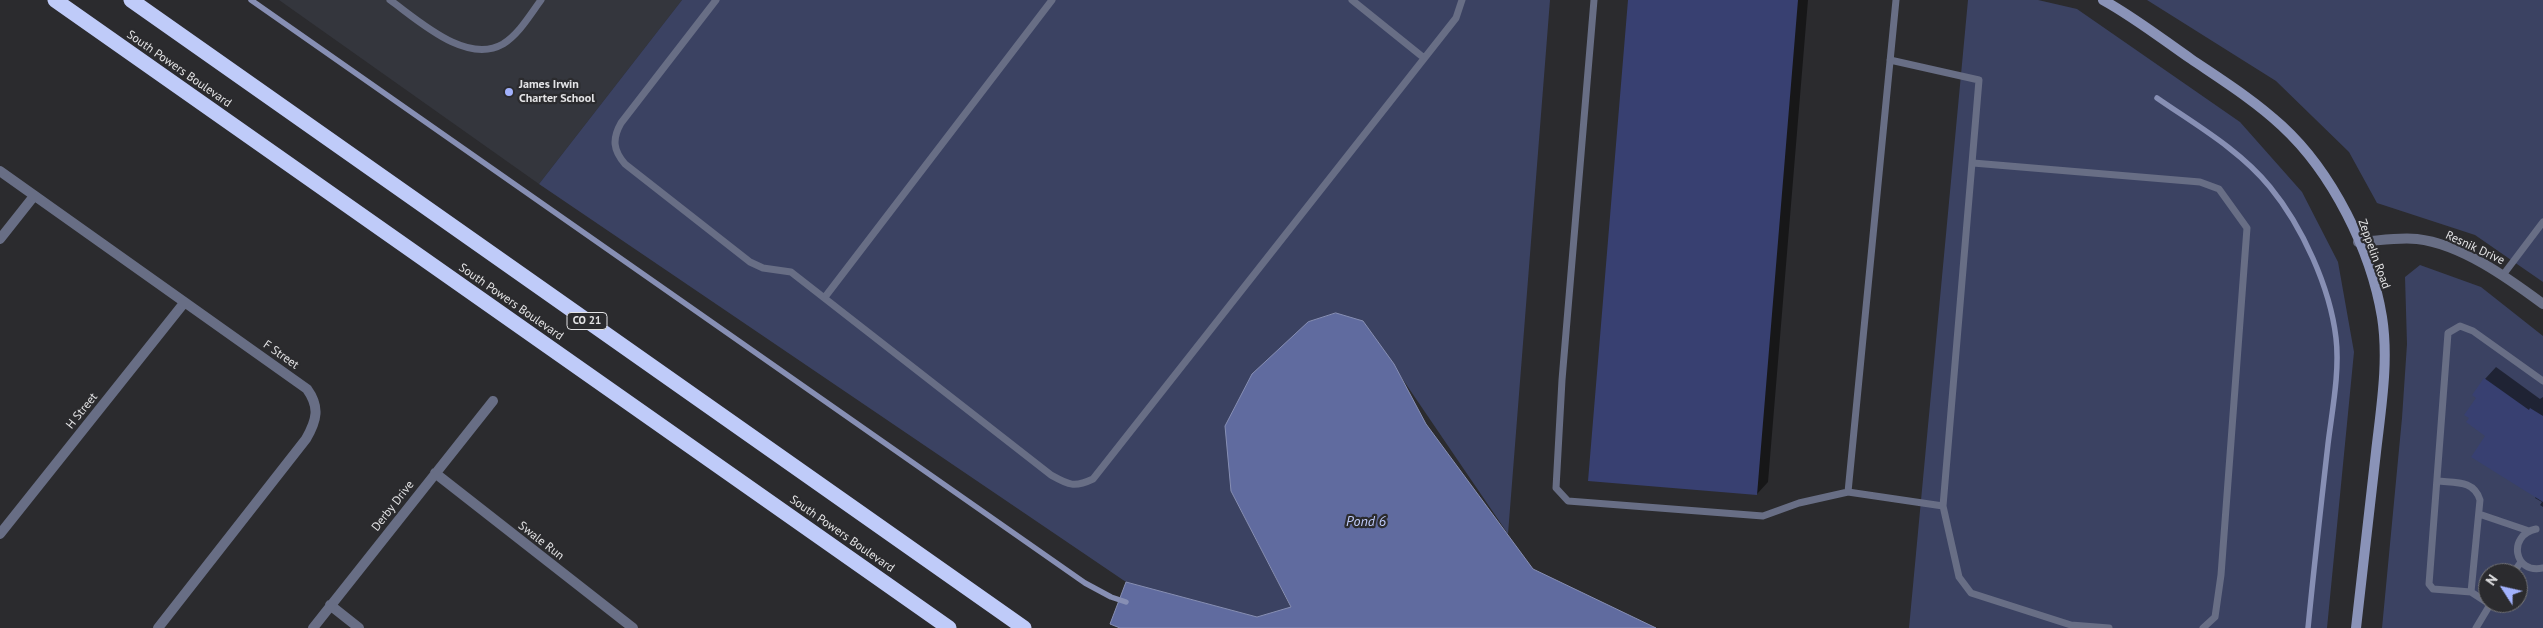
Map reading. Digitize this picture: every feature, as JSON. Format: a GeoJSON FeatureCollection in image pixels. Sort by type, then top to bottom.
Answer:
{"type":"FeatureCollection","features":[{"type":"Feature","properties":{"kind":"highway","name":"South Powers Boulevard"},"geometry":{"type":"LineString","coordinates":[[55,0],[949,628]]}},
{"type":"Feature","properties":{"kind":"highway","name":"CO 21"},"geometry":{"type":"LineString","coordinates":[[132,0],[1024,628]]}},
{"type":"Feature","properties":{"kind":"street","name":"Zeppelin Road"},"geometry":{"type":"LineString","coordinates":[[2103,0],[2249,99],[2282,126],[2305,150],[2325,178],[2343,206],[2358,242],[2373,282],[2382,317],[2384,348],[2383,389],[2356,628]]}},
{"type":"Feature","properties":{"kind":"street","name":"F Street"},"geometry":{"type":"LineString","coordinates":[[0,170],[307,389],[315,400],[317,410],[315,425],[306,439],[158,628]]}},
{"type":"Feature","properties":{"kind":"street"},"geometry":{"type":"LineString","coordinates":[[0,239],[34,196]]}},
{"type":"Feature","properties":{"kind":"street","name":"Resnik Drive"},"geometry":{"type":"LineString","coordinates":[[2358,242],[2415,238],[2440,244],[2503,275],[2543,304]]}},
{"type":"Feature","properties":{"kind":"street","name":"H Street"},"geometry":{"type":"LineString","coordinates":[[0,534],[184,303]]}},
{"type":"Feature","properties":{"kind":"street","name":"Derby Drive"},"geometry":{"type":"LineString","coordinates":[[313,628],[493,401]]}},
{"type":"Feature","properties":{"kind":"street","name":"Swale Run"},"geometry":{"type":"LineString","coordinates":[[435,474],[633,628]]}},
{"type":"Feature","properties":{"kind":"street"},"geometry":{"type":"LineString","coordinates":[[330,605],[359,628]]}},
{"type":"Feature","properties":{"kind":"lane"},"geometry":{"type":"LineString","coordinates":[[390,0],[454,44],[467,48],[486,49],[503,44],[520,29],[540,0]]}},
{"type":"Feature","properties":{"kind":"lane"},"geometry":{"type":"LineString","coordinates":[[716,0],[622,123],[614,142],[617,154],[625,164],[750,262],[763,268],[791,272],[1051,475],[1067,484],[1079,485],[1093,479],[1456,18],[1462,0]]}},
{"type":"Feature","properties":{"kind":"lane"},"geometry":{"type":"LineString","coordinates":[[825,297],[1052,0]]}},
{"type":"Feature","properties":{"kind":"lane"},"geometry":{"type":"LineString","coordinates":[[1352,0],[1424,58]]}},
{"type":"Feature","properties":{"kind":"lane"},"geometry":{"type":"LineString","coordinates":[[1594,0],[1563,370],[1556,488],[1568,501],[1763,516],[1799,503],[1848,492],[1943,506]]}},
{"type":"Feature","properties":{"kind":"lane"},"geometry":{"type":"LineString","coordinates":[[1848,492],[1896,0]]}},
{"type":"Feature","properties":{"kind":"lane"},"geometry":{"type":"LineString","coordinates":[[1890,60],[1979,80],[1943,506],[1959,577],[1971,593],[2071,625],[2109,628]]}},
{"type":"Feature","properties":{"kind":"lane"},"geometry":{"type":"LineString","coordinates":[[1973,163],[2200,182],[2219,189],[2247,228],[2221,575],[2215,617],[2203,628]]}},
{"type":"Feature","properties":{"kind":"lane"},"geometry":{"type":"LineString","coordinates":[[2503,275],[2543,222]]}},
{"type":"Feature","properties":{"kind":"lane"},"geometry":{"type":"LineString","coordinates":[[2478,596],[2471,592],[2433,589],[2429,584],[2448,334],[2460,326],[2472,331],[2543,381]]}},
{"type":"Feature","properties":{"kind":"lane"},"geometry":{"type":"LineString","coordinates":[[2437,481],[2470,484],[2477,492],[2480,500],[2471,592]]}},
{"type":"Feature","properties":{"kind":"lane"},"geometry":{"type":"LineString","coordinates":[[2479,514],[2532,530],[2519,538],[2516,550],[2520,562],[2543,576]]}},
{"type":"Feature","properties":{"kind":"lane"},"geometry":{"type":"LineString","coordinates":[[2534,570],[2543,568]]}},
{"type":"Feature","properties":{"kind":"lane"},"geometry":{"type":"LineString","coordinates":[[2476,628],[2484,613]]}},
{"type":"Feature","properties":{"kind":"shaded area","name":"James Irwin Charter School"},"geometry":{"type":"Polygon","coordinates":[[[279,0],[682,0],[539,184],[279,0]]]}},
{"type":"Feature","properties":{"kind":"shaded area"},"geometry":{"type":"Polygon","coordinates":[[[682,0],[1550,0],[1508,534],[1363,321],[1231,491],[1291,608],[1257,617],[1126,582],[539,184],[682,0]]]}},
{"type":"Feature","properties":{"kind":"shaded area"},"geometry":{"type":"Polygon","coordinates":[[[1968,0],[2038,0],[2077,9],[2240,122],[2302,192],[2338,262],[2354,352],[2327,628],[1909,628],[1968,0]]]}},
{"type":"Feature","properties":{"kind":"shaded area"},"geometry":{"type":"Polygon","coordinates":[[[2147,0],[2543,0],[2543,282],[2475,235],[2377,203],[2349,152],[2276,81],[2147,0]]]}},
{"type":"Feature","properties":{"kind":"shaded area"},"geometry":{"type":"Polygon","coordinates":[[[2420,265],[2481,287],[2543,336],[2543,628],[2382,628],[2402,418],[2407,344],[2405,277],[2420,265]]]}},
{"type":"Feature","properties":{"kind":"water","name":"Pond 6"},"geometry":{"type":"Polygon","coordinates":[[[1336,313],[1363,321],[1394,364],[1426,424],[1533,569],[1656,628],[1120,628],[1110,624],[1126,582],[1257,617],[1291,607],[1231,491],[1225,426],[1252,374],[1308,322],[1336,313]]]}},
{"type":"Feature","properties":{"kind":"building"},"geometry":{"type":"Polygon","coordinates":[[[1628,0],[1798,0],[1757,495],[1588,481],[1628,0]]]}},
{"type":"Feature","properties":{"kind":"building"},"geometry":{"type":"Polygon","coordinates":[[[2484,378],[2529,410],[2530,408],[2543,416],[2543,502],[2471,457],[2485,436],[2466,422],[2469,418],[2464,415],[2476,398],[2472,395],[2484,378]]]}},
{"type":"Feature","properties":{"kind":"waterway"},"geometry":{"type":"LineString","coordinates":[[251,0],[1085,583],[1111,597],[1126,602]]}},
{"type":"Feature","properties":{"kind":"waterway"},"geometry":{"type":"LineString","coordinates":[[2157,98],[2202,128],[2245,161],[2270,187],[2303,238],[2313,258],[2328,298],[2336,338],[2336,377],[2308,628]]}},
{"type":"Feature","properties":{"kind":"place","name":"James Irwin Charter School"},"geometry":{"type":"Point","coordinates":[509,92]}}]}
